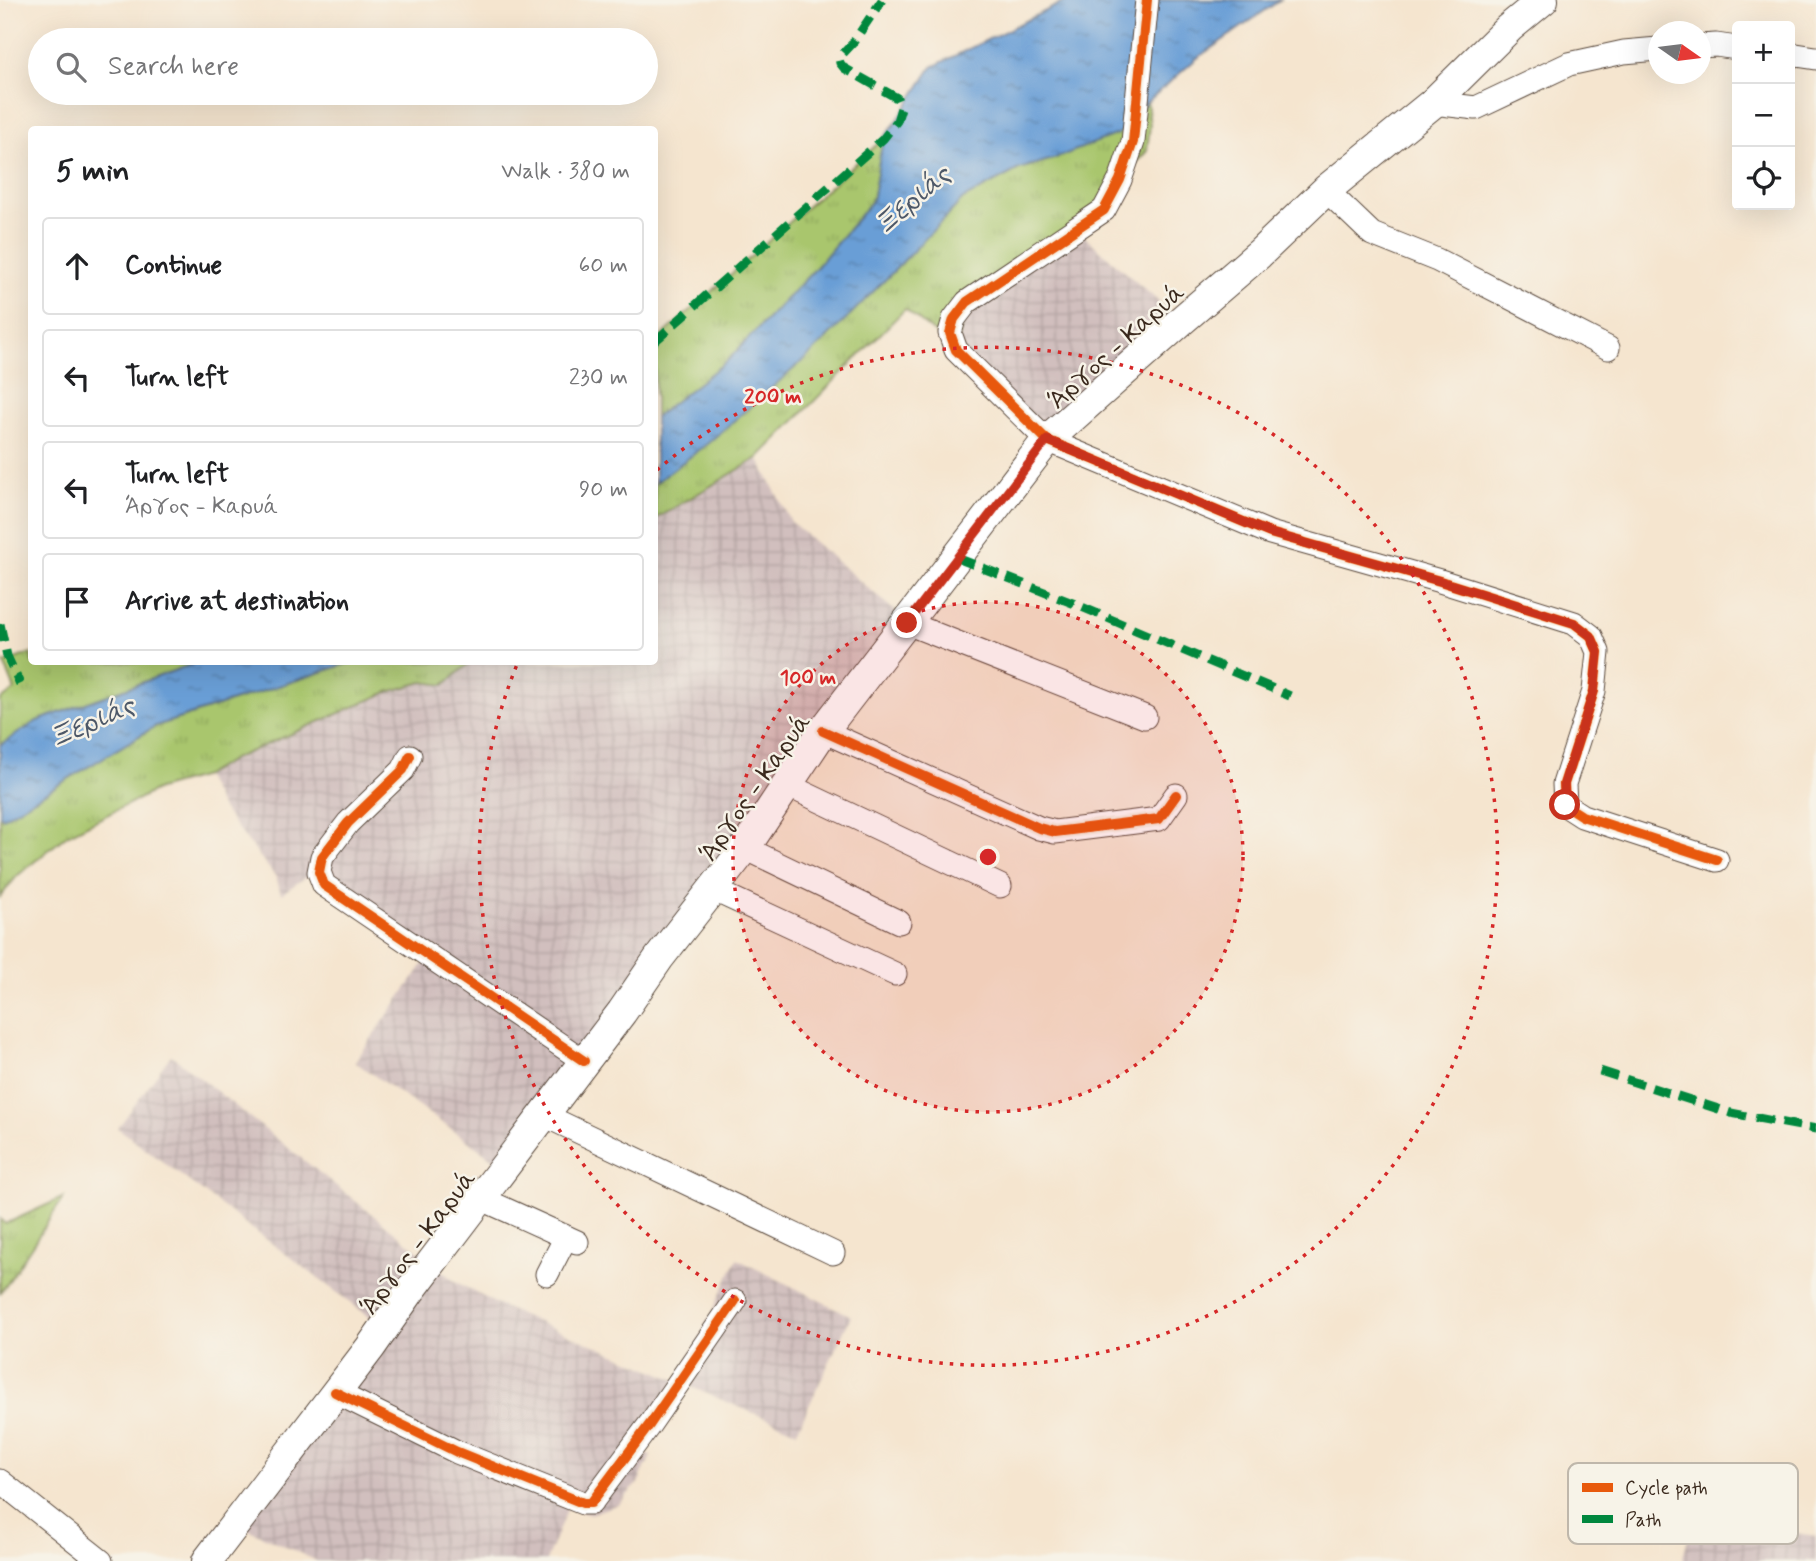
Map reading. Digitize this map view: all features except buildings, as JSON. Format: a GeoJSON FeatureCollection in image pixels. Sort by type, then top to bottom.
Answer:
{"type":"FeatureCollection","features":[{"type":"Feature","properties":{"kind":"main road","name":"Άργος - Καρυά"},"geometry":{"type":"LineString","coordinates":[[207,1561],[622,1012],[659,958],[745,848],[823,732],[1047,440],[1259,254],[1326,190],[1433,103],[1509,28],[1543,0]]}},
{"type":"Feature","properties":{"kind":"street"},"geometry":{"type":"LineString","coordinates":[[1147,0],[1133,142],[1121,180],[1104,210],[968,302],[954,319],[950,334],[956,350],[1047,440],[1270,533],[1574,623],[1591,636],[1598,652],[1594,691],[1564,784],[1565,805],[1581,816],[1717,860]]}},
{"type":"Feature","properties":{"kind":"street"},"geometry":{"type":"LineString","coordinates":[[1711,45],[1732,47]]}},
{"type":"Feature","properties":{"kind":"street"},"geometry":{"type":"LineString","coordinates":[[1433,103],[1476,108],[1569,64],[1624,51],[1648,50]]}},
{"type":"Feature","properties":{"kind":"street"},"geometry":{"type":"LineString","coordinates":[[1795,55],[1816,58]]}},
{"type":"Feature","properties":{"kind":"street"},"geometry":{"type":"LineString","coordinates":[[1326,190],[1372,234],[1437,260],[1608,348]]}},
{"type":"Feature","properties":{"kind":"street"},"geometry":{"type":"LineString","coordinates":[[907,623],[1145,717]]}},
{"type":"Feature","properties":{"kind":"street"},"geometry":{"type":"LineString","coordinates":[[823,732],[1039,828],[1055,832],[1159,819],[1176,795]]}},
{"type":"Feature","properties":{"kind":"street"},"geometry":{"type":"LineString","coordinates":[[410,756],[403,770],[348,823],[322,857],[320,872],[324,885],[584,1061]]}},
{"type":"Feature","properties":{"kind":"street"},"geometry":{"type":"LineString","coordinates":[[787,785],[1000,886]]}},
{"type":"Feature","properties":{"kind":"street"},"geometry":{"type":"LineString","coordinates":[[745,848],[899,922]]}},
{"type":"Feature","properties":{"kind":"street"},"geometry":{"type":"LineString","coordinates":[[712,889],[895,974]]}},
{"type":"Feature","properties":{"kind":"street"},"geometry":{"type":"LineString","coordinates":[[544,1115],[833,1253]]}},
{"type":"Feature","properties":{"kind":"street"},"geometry":{"type":"LineString","coordinates":[[480,1198],[572,1240],[547,1274]]}},
{"type":"Feature","properties":{"kind":"street"},"geometry":{"type":"LineString","coordinates":[[335,1392],[457,1452],[583,1503],[591,1503],[650,1424],[735,1301]]}},
{"type":"Feature","properties":{"kind":"street"},"geometry":{"type":"LineString","coordinates":[[0,1481],[101,1561]]}},
{"type":"Feature","properties":{"kind":"shaded area"},"geometry":{"type":"Polygon","coordinates":[[[1076,229],[1175,316],[1041,435],[956,350],[954,319],[1076,229]]]}},
{"type":"Feature","properties":{"kind":"shaded area"},"geometry":{"type":"Polygon","coordinates":[[[758,458],[791,522],[911,625],[508,1169],[355,1062],[429,956],[309,875],[281,894],[276,877],[222,809],[204,776],[233,759],[388,692],[423,682],[444,685],[467,665],[658,665],[658,517],[758,458]]]}},
{"type":"Feature","properties":{"kind":"shaded area"},"geometry":{"type":"Polygon","coordinates":[[[171,1055],[426,1257],[379,1324],[118,1128],[171,1055]]]}},
{"type":"Feature","properties":{"kind":"shaded area"},"geometry":{"type":"Polygon","coordinates":[[[737,1259],[851,1316],[797,1431],[679,1382],[637,1452],[651,1456],[638,1483],[619,1504],[590,1514],[567,1509],[546,1561],[317,1561],[239,1525],[436,1266],[453,1280],[500,1306],[679,1381],[737,1259]]]}},
{"type":"Feature","properties":{"kind":"shaded area"},"geometry":{"type":"Polygon","coordinates":[[[1798,1534],[1816,1536],[1816,1561],[1682,1561],[1686,1544],[1798,1544],[1798,1534]]]}},
{"type":"Feature","properties":{"kind":"green space"},"geometry":{"type":"Polygon","coordinates":[[[1147,102],[1150,125],[1147,151],[1120,180],[1104,210],[967,302],[956,350],[905,309],[758,458],[658,517],[658,481],[707,444],[894,271],[963,199],[1019,169],[1056,158],[1147,102]]]}},
{"type":"Feature","properties":{"kind":"green space"},"geometry":{"type":"Polygon","coordinates":[[[883,139],[872,201],[815,269],[728,360],[658,415],[658,339],[883,139]]]}},
{"type":"Feature","properties":{"kind":"green space"},"geometry":{"type":"Polygon","coordinates":[[[28,654],[28,665],[190,665],[37,721],[0,745],[0,700],[15,690],[4,663],[28,654]]]}},
{"type":"Feature","properties":{"kind":"green space"},"geometry":{"type":"Polygon","coordinates":[[[343,665],[467,665],[444,685],[423,682],[388,692],[233,759],[204,776],[158,789],[67,835],[17,876],[0,897],[0,815],[3,818],[156,726],[343,665]]]}},
{"type":"Feature","properties":{"kind":"green space"},"geometry":{"type":"Polygon","coordinates":[[[64,1197],[0,1292],[0,1219],[5,1224],[64,1197]]]}},
{"type":"Feature","properties":{"kind":"water","name":"Ξεριάς"},"geometry":{"type":"Polygon","coordinates":[[[1068,0],[1280,0],[1196,59],[1147,102],[1120,133],[1019,169],[963,199],[813,352],[707,444],[658,481],[658,415],[728,360],[815,269],[872,201],[883,139],[932,67],[1068,0]]]}},
{"type":"Feature","properties":{"kind":"water","name":"Ξεριάς"},"geometry":{"type":"Polygon","coordinates":[[[190,665],[343,665],[156,726],[3,818],[0,815],[0,745],[37,721],[190,665]]]}},
{"type":"Feature","properties":{"kind":"marked path"},"geometry":{"type":"LineString","coordinates":[[658,338],[883,139],[897,121],[901,108],[897,98],[844,68],[839,58],[852,44],[882,0]]}},
{"type":"Feature","properties":{"kind":"marked path"},"geometry":{"type":"LineString","coordinates":[[957,558],[1075,604],[1290,696]]}},
{"type":"Feature","properties":{"kind":"marked path"},"geometry":{"type":"LineString","coordinates":[[0,624],[7,656],[20,684]]}},
{"type":"Feature","properties":{"kind":"marked path"},"geometry":{"type":"LineString","coordinates":[[1600,1071],[1731,1113],[1816,1129]]}},
{"type":"Feature","properties":{"kind":"cycle path"},"geometry":{"type":"LineString","coordinates":[[1147,0],[1133,142],[1120,180],[1104,210],[967,302],[954,319],[950,333],[956,350],[1047,440],[1270,533],[1440,581],[1574,623],[1591,636],[1598,652],[1594,691],[1564,784],[1565,805],[1582,816],[1717,860]]}},
{"type":"Feature","properties":{"kind":"cycle path"},"geometry":{"type":"LineString","coordinates":[[823,731],[1039,828],[1055,832],[1159,819],[1176,795]]}},
{"type":"Feature","properties":{"kind":"cycle path"},"geometry":{"type":"LineString","coordinates":[[410,756],[403,770],[348,823],[322,857],[319,872],[324,885],[584,1061]]}},
{"type":"Feature","properties":{"kind":"cycle path"},"geometry":{"type":"LineString","coordinates":[[335,1392],[457,1452],[583,1503],[591,1503],[650,1424],[735,1301]]}},
{"type":"Feature","properties":{"kind":"route"},"geometry":{"type":"LineString","coordinates":[[907,623],[1047,440],[1270,533],[1440,581],[1574,623],[1591,636],[1598,652],[1594,691],[1564,784],[1565,805]]}}]}
